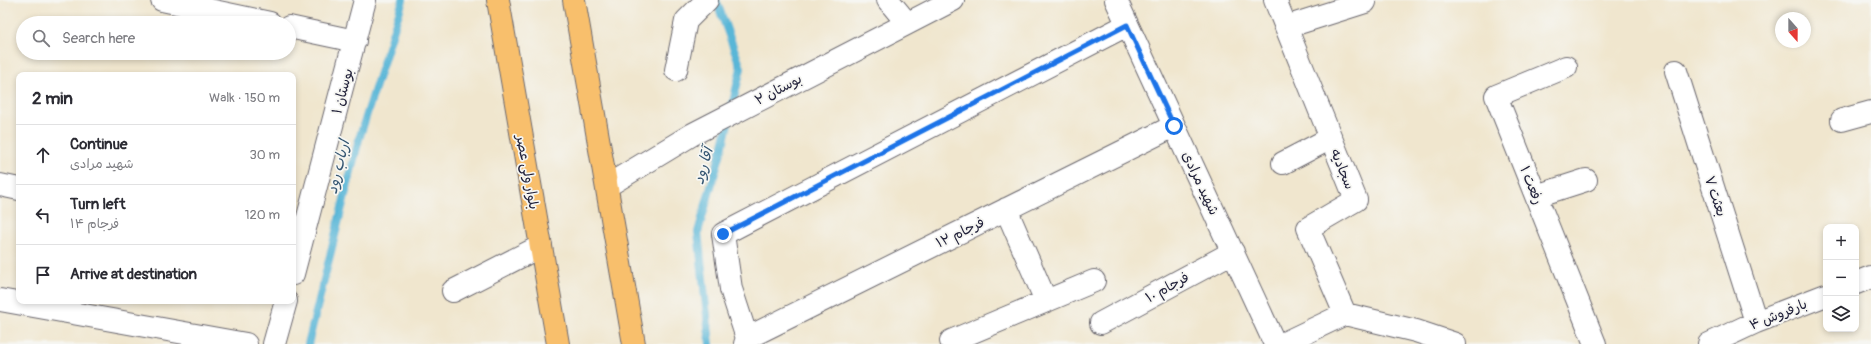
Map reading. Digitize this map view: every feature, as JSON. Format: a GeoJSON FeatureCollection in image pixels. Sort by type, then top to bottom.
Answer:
{"type":"FeatureCollection","features":[{"type":"Feature","properties":{"kind":"main road","name":"بلوار ولی عصر"},"geometry":{"type":"LineString","coordinates":[[498,0],[558,344]]}},
{"type":"Feature","properties":{"kind":"main road"},"geometry":{"type":"LineString","coordinates":[[574,0],[634,344]]}},
{"type":"Feature","properties":{"kind":"street"},"geometry":{"type":"LineString","coordinates":[[162,0],[237,16]]}},
{"type":"Feature","properties":{"kind":"street","name":"بوستان ۱"},"geometry":{"type":"LineString","coordinates":[[296,263],[365,0]]}},
{"type":"Feature","properties":{"kind":"street"},"geometry":{"type":"LineString","coordinates":[[676,70],[686,21],[707,0]]}},
{"type":"Feature","properties":{"kind":"street"},"geometry":{"type":"LineString","coordinates":[[888,0],[907,23]]}},
{"type":"Feature","properties":{"kind":"street","name":"بوستان ۲"},"geometry":{"type":"LineString","coordinates":[[607,186],[693,134],[785,85],[953,0]]}},
{"type":"Feature","properties":{"kind":"street","name":"شهید مرادی"},"geometry":{"type":"LineString","coordinates":[[1116,0],[1275,344]]}},
{"type":"Feature","properties":{"kind":"street","name":"سجادیه"},"geometry":{"type":"LineString","coordinates":[[1276,0],[1356,200],[1308,228],[1345,314]]}},
{"type":"Feature","properties":{"kind":"street"},"geometry":{"type":"LineString","coordinates":[[1286,27],[1365,2]]}},
{"type":"Feature","properties":{"kind":"street"},"geometry":{"type":"LineString","coordinates":[[746,341],[731,289],[723,234],[1127,25]]}},
{"type":"Feature","properties":{"kind":"street"},"geometry":{"type":"LineString","coordinates":[[296,28],[355,41]]}},
{"type":"Feature","properties":{"kind":"street","name":"رفعت ۱"},"geometry":{"type":"LineString","coordinates":[[1566,67],[1496,96],[1595,344]]}},
{"type":"Feature","properties":{"kind":"street","name":"بعثت ۷"},"geometry":{"type":"LineString","coordinates":[[1676,71],[1756,322]]}},
{"type":"Feature","properties":{"kind":"street"},"geometry":{"type":"LineString","coordinates":[[1842,120],[1871,112]]}},
{"type":"Feature","properties":{"kind":"street","name":"فرجام ۱۲"},"geometry":{"type":"LineString","coordinates":[[746,341],[1006,209],[1174,126]]}},
{"type":"Feature","properties":{"kind":"street"},"geometry":{"type":"LineString","coordinates":[[1282,163],[1331,138]]}},
{"type":"Feature","properties":{"kind":"street"},"geometry":{"type":"LineString","coordinates":[[1536,196],[1586,180]]}},
{"type":"Feature","properties":{"kind":"street"},"geometry":{"type":"LineString","coordinates":[[0,185],[16,188]]}},
{"type":"Feature","properties":{"kind":"street"},"geometry":{"type":"LineString","coordinates":[[1006,209],[1046,301]]}},
{"type":"Feature","properties":{"kind":"street"},"geometry":{"type":"LineString","coordinates":[[454,291],[541,246]]}},
{"type":"Feature","properties":{"kind":"street","name":"فرجام ۱۰"},"geometry":{"type":"LineString","coordinates":[[1101,323],[1232,252]]}},
{"type":"Feature","properties":{"kind":"street"},"geometry":{"type":"LineString","coordinates":[[1859,282],[1871,277]]}},
{"type":"Feature","properties":{"kind":"street"},"geometry":{"type":"LineString","coordinates":[[951,341],[1094,281]]}},
{"type":"Feature","properties":{"kind":"street","name":"بارفروش ۴"},"geometry":{"type":"LineString","coordinates":[[1708,344],[1756,322],[1823,296]]}},
{"type":"Feature","properties":{"kind":"street"},"geometry":{"type":"LineString","coordinates":[[0,300],[16,303]]}},
{"type":"Feature","properties":{"kind":"street"},"geometry":{"type":"LineString","coordinates":[[22,304],[246,344]]}},
{"type":"Feature","properties":{"kind":"street"},"geometry":{"type":"LineString","coordinates":[[274,344],[285,304]]}},
{"type":"Feature","properties":{"kind":"street"},"geometry":{"type":"LineString","coordinates":[[1282,344],[1345,314],[1416,332],[1455,344]]}},
{"type":"Feature","properties":{"kind":"waterway","name":"ارباب رود"},"geometry":{"type":"LineString","coordinates":[[308,344],[359,139],[403,0]]}},
{"type":"Feature","properties":{"kind":"waterway","name":"آقا رود"},"geometry":{"type":"LineString","coordinates":[[710,344],[698,232],[723,145],[741,68],[716,0]]}},
{"type":"Feature","properties":{"kind":"route"},"geometry":{"type":"LineString","coordinates":[[723,234],[1127,25],[1174,126]]}}]}
